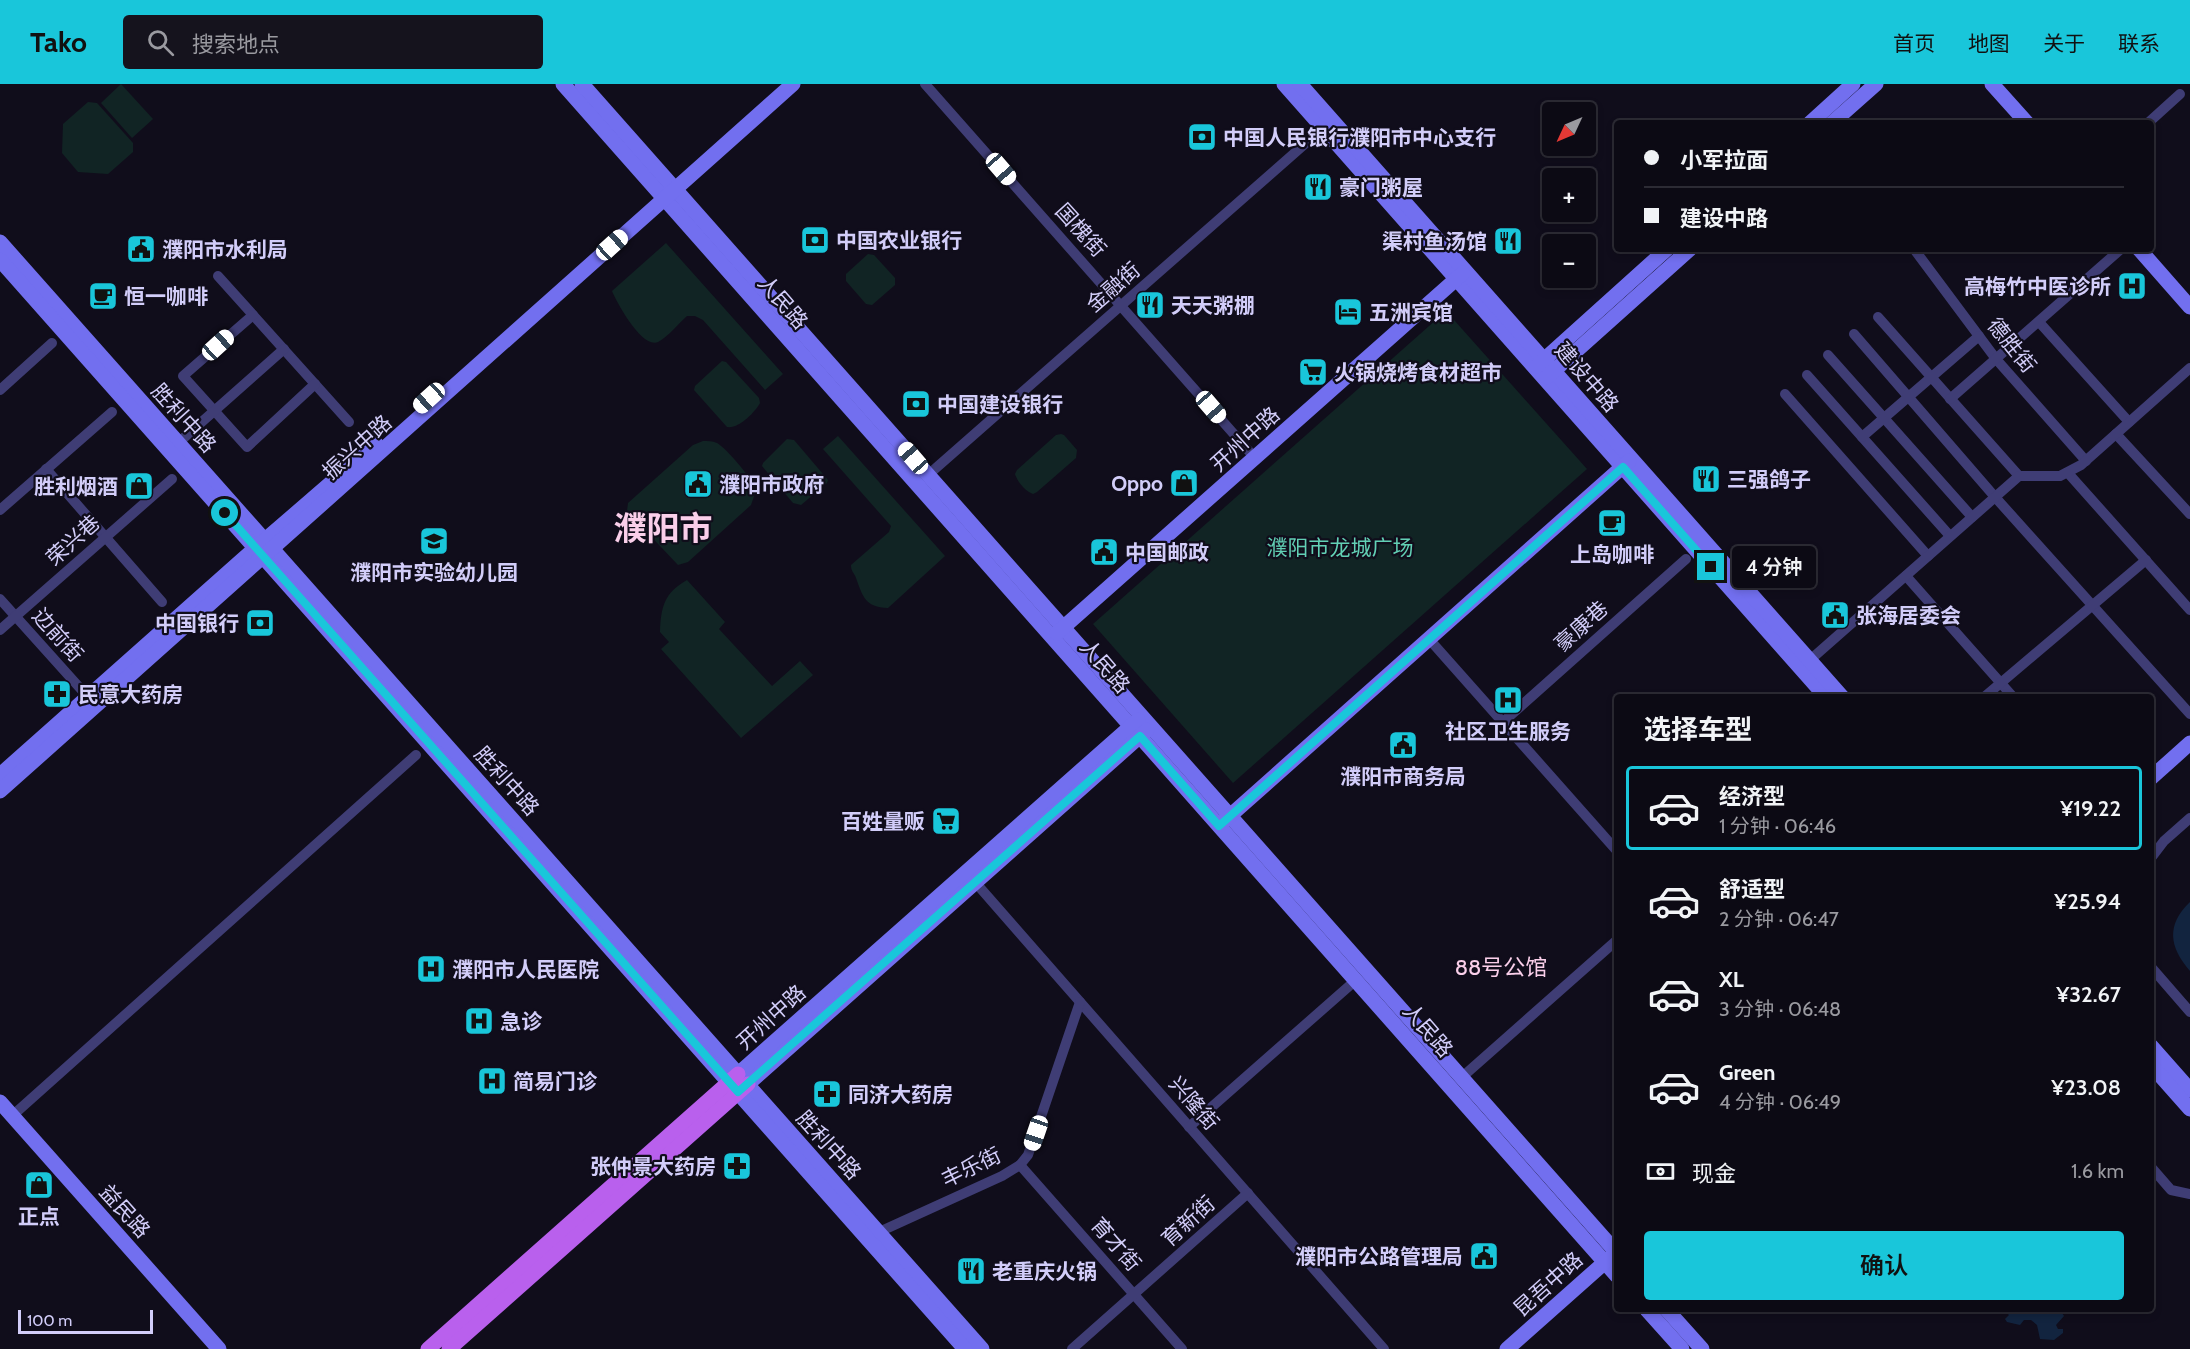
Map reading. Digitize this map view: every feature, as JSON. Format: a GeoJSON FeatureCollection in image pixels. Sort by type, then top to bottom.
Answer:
{"type":"FeatureCollection","features":[{"type":"Feature","properties":{"kind":"main road","name":"开州中路"},"geometry":{"type":"LineString","coordinates":[[428,1349],[738,1083]]}},
{"type":"Feature","properties":{"kind":"main road","name":"开州中路"},"geometry":{"type":"LineString","coordinates":[[449,1349],[738,1083]]}},
{"type":"Feature","properties":{"kind":"street","name":"人民路"},"geometry":{"type":"LineString","coordinates":[[562,84],[666,190],[928,475],[1058,633]]}},
{"type":"Feature","properties":{"kind":"street","name":"人民路"},"geometry":{"type":"LineString","coordinates":[[582,84],[666,190],[1224,821],[1356,980],[1614,1261]]}},
{"type":"Feature","properties":{"kind":"street","name":"振兴中路"},"geometry":{"type":"LineString","coordinates":[[0,791],[264,549],[666,190],[779,84]]}},
{"type":"Feature","properties":{"kind":"street","name":"振兴中路"},"geometry":{"type":"LineString","coordinates":[[666,190],[793,84]]}},
{"type":"Feature","properties":{"kind":"street","name":"国槐街"},"geometry":{"type":"LineString","coordinates":[[925,84],[1255,458]]}},
{"type":"Feature","properties":{"kind":"street","name":"建设中路"},"geometry":{"type":"LineString","coordinates":[[1284,84],[1461,275]]}},
{"type":"Feature","properties":{"kind":"street","name":"建设中路"},"geometry":{"type":"LineString","coordinates":[[1300,84],[1461,275],[1627,463],[1824,694]]}},
{"type":"Feature","properties":{"kind":"street"},"geometry":{"type":"LineString","coordinates":[[1812,120],[1853,84]]}},
{"type":"Feature","properties":{"kind":"street"},"geometry":{"type":"LineString","coordinates":[[1835,120],[1876,84]]}},
{"type":"Feature","properties":{"kind":"street"},"geometry":{"type":"LineString","coordinates":[[1992,84],[2024,120]]}},
{"type":"Feature","properties":{"kind":"street"},"geometry":{"type":"LineString","coordinates":[[2151,120],[2180,94]]}},
{"type":"Feature","properties":{"kind":"street","name":"金融街"},"geometry":{"type":"LineString","coordinates":[[928,475],[1323,128]]}},
{"type":"Feature","properties":{"kind":"street","name":"胜利中路"},"geometry":{"type":"LineString","coordinates":[[0,242],[178,443],[264,549]]}},
{"type":"Feature","properties":{"kind":"street"},"geometry":{"type":"LineString","coordinates":[[1544,369],[1665,252]]}},
{"type":"Feature","properties":{"kind":"street"},"geometry":{"type":"LineString","coordinates":[[1544,369],[1686,252]]}},
{"type":"Feature","properties":{"kind":"street","name":"德胜街"},"geometry":{"type":"LineString","coordinates":[[1916,252],[1996,359],[2086,461]]}},
{"type":"Feature","properties":{"kind":"street"},"geometry":{"type":"LineString","coordinates":[[1950,399],[2118,252]]}},
{"type":"Feature","properties":{"kind":"street"},"geometry":{"type":"LineString","coordinates":[[2142,252],[2190,307]]}},
{"type":"Feature","properties":{"kind":"street","name":"胜利中路"},"geometry":{"type":"LineString","coordinates":[[0,260],[264,549],[738,1083],[965,1349]]}},
{"type":"Feature","properties":{"kind":"street","name":"开州中路"},"geometry":{"type":"LineString","coordinates":[[1058,633],[1461,275]]}},
{"type":"Feature","properties":{"kind":"street"},"geometry":{"type":"LineString","coordinates":[[218,276],[349,422]]}},
{"type":"Feature","properties":{"kind":"street"},"geometry":{"type":"LineString","coordinates":[[253,315],[183,376],[247,447],[315,384]]}},
{"type":"Feature","properties":{"kind":"street"},"geometry":{"type":"LineString","coordinates":[[1878,317],[2019,476]]}},
{"type":"Feature","properties":{"kind":"street"},"geometry":{"type":"LineString","coordinates":[[2039,322],[2129,422]]}},
{"type":"Feature","properties":{"kind":"street"},"geometry":{"type":"LineString","coordinates":[[1854,333],[1995,497],[2190,714]]}},
{"type":"Feature","properties":{"kind":"street"},"geometry":{"type":"LineString","coordinates":[[1862,437],[1979,336]]}},
{"type":"Feature","properties":{"kind":"street"},"geometry":{"type":"LineString","coordinates":[[0,390],[52,343]]}},
{"type":"Feature","properties":{"kind":"street"},"geometry":{"type":"LineString","coordinates":[[178,443],[284,349]]}},
{"type":"Feature","properties":{"kind":"street"},"geometry":{"type":"LineString","coordinates":[[1828,355],[1972,517]]}},
{"type":"Feature","properties":{"kind":"street"},"geometry":{"type":"LineString","coordinates":[[1810,660],[2019,476],[2060,476],[2068,473],[2086,461],[2190,368]]}},
{"type":"Feature","properties":{"kind":"street"},"geometry":{"type":"LineString","coordinates":[[1807,375],[1950,536]]}},
{"type":"Feature","properties":{"kind":"street"},"geometry":{"type":"LineString","coordinates":[[1785,394],[1928,556]]}},
{"type":"Feature","properties":{"kind":"street"},"geometry":{"type":"LineString","coordinates":[[0,510],[112,412]]}},
{"type":"Feature","properties":{"kind":"street"},"geometry":{"type":"LineString","coordinates":[[2116,434],[2190,514]]}},
{"type":"Feature","properties":{"kind":"street","name":"建设中路"},"geometry":{"type":"LineString","coordinates":[[1627,463],[1840,694]]}},
{"type":"Feature","properties":{"kind":"street"},"geometry":{"type":"LineString","coordinates":[[1224,821],[1627,463]]}},
{"type":"Feature","properties":{"kind":"street"},"geometry":{"type":"LineString","coordinates":[[46,469],[162,602]]}},
{"type":"Feature","properties":{"kind":"street"},"geometry":{"type":"LineString","coordinates":[[2068,473],[2190,610]]}},
{"type":"Feature","properties":{"kind":"street","name":"荣兴巷"},"geometry":{"type":"LineString","coordinates":[[0,630],[172,479]]}},
{"type":"Feature","properties":{"kind":"street","name":"振兴中路"},"geometry":{"type":"LineString","coordinates":[[0,776],[88,697],[264,549]]}},
{"type":"Feature","properties":{"kind":"street","name":"豪康巷"},"geometry":{"type":"LineString","coordinates":[[1503,722],[1686,559]]}},
{"type":"Feature","properties":{"kind":"street"},"geometry":{"type":"LineString","coordinates":[[1988,694],[2146,560]]}},
{"type":"Feature","properties":{"kind":"street"},"geometry":{"type":"LineString","coordinates":[[1906,576],[2011,694]]}},
{"type":"Feature","properties":{"kind":"street","name":"边前街"},"geometry":{"type":"LineString","coordinates":[[0,599],[88,697]]}},
{"type":"Feature","properties":{"kind":"street"},"geometry":{"type":"LineString","coordinates":[[1429,639],[1614,848]]}},
{"type":"Feature","properties":{"kind":"street","name":"开州中路"},"geometry":{"type":"LineString","coordinates":[[738,1083],[1141,726]]}},
{"type":"Feature","properties":{"kind":"street","name":"开州中路"},"geometry":{"type":"LineString","coordinates":[[738,1083],[975,882],[1141,726]]}},
{"type":"Feature","properties":{"kind":"street"},"geometry":{"type":"LineString","coordinates":[[2154,775],[2190,743]]}},
{"type":"Feature","properties":{"kind":"street"},"geometry":{"type":"LineString","coordinates":[[12,1116],[416,755]]}},
{"type":"Feature","properties":{"kind":"street"},"geometry":{"type":"LineString","coordinates":[[2154,787],[2190,756]]}},
{"type":"Feature","properties":{"kind":"street"},"geometry":{"type":"LineString","coordinates":[[2154,854],[2164,841],[2190,818]]}},
{"type":"Feature","properties":{"kind":"street","name":"人民路"},"geometry":{"type":"LineString","coordinates":[[1224,821],[1461,1078],[1614,1261]]}},
{"type":"Feature","properties":{"kind":"street","name":"兴隆街"},"geometry":{"type":"LineString","coordinates":[[975,882],[1384,1349]]}},
{"type":"Feature","properties":{"kind":"street"},"geometry":{"type":"LineString","coordinates":[[1461,1078],[1614,943]]}},
{"type":"Feature","properties":{"kind":"street"},"geometry":{"type":"LineString","coordinates":[[2154,971],[2190,1012]]}},
{"type":"Feature","properties":{"kind":"street"},"geometry":{"type":"LineString","coordinates":[[1189,1127],[1356,980]]}},
{"type":"Feature","properties":{"kind":"street","name":"丰乐街"},"geometry":{"type":"LineString","coordinates":[[879,1232],[1002,1176],[1020,1165],[1028,1155],[1080,1002]]}},
{"type":"Feature","properties":{"kind":"street"},"geometry":{"type":"LineString","coordinates":[[2154,1049],[2190,1090]]}},
{"type":"Feature","properties":{"kind":"street"},"geometry":{"type":"LineString","coordinates":[[2154,1068],[2190,1108]]}},
{"type":"Feature","properties":{"kind":"street","name":"胜利中路"},"geometry":{"type":"LineString","coordinates":[[738,1083],[879,1232],[982,1349]]}},
{"type":"Feature","properties":{"kind":"street","name":"益民路"},"geometry":{"type":"LineString","coordinates":[[0,1102],[219,1349]]}},
{"type":"Feature","properties":{"kind":"street","name":"育才街"},"geometry":{"type":"LineString","coordinates":[[1020,1165],[1182,1349]]}},
{"type":"Feature","properties":{"kind":"street"},"geometry":{"type":"LineString","coordinates":[[2154,1170],[2171,1190],[2190,1194]]}},
{"type":"Feature","properties":{"kind":"street","name":"育新街"},"geometry":{"type":"LineString","coordinates":[[1072,1349],[1248,1194]]}},
{"type":"Feature","properties":{"kind":"street","name":"昆吾中路"},"geometry":{"type":"LineString","coordinates":[[1507,1349],[1614,1261]]}},
{"type":"Feature","properties":{"kind":"street","name":"昆吾中路"},"geometry":{"type":"LineString","coordinates":[[1522,1349],[1614,1261]]}},
{"type":"Feature","properties":{"kind":"street"},"geometry":{"type":"LineString","coordinates":[[1649,1312],[1682,1349]]}},
{"type":"Feature","properties":{"kind":"street"},"geometry":{"type":"LineString","coordinates":[[1669,1312],[1702,1349]]}},
{"type":"Feature","properties":{"kind":"green space"},"geometry":{"type":"Polygon","coordinates":[[[121,84],[153,119],[132,138],[101,103],[121,84]]]}},
{"type":"Feature","properties":{"kind":"green space"},"geometry":{"type":"Polygon","coordinates":[[[88,102],[97,103],[133,143],[133,152],[108,174],[78,172],[62,153],[63,124],[88,102]]]}},
{"type":"Feature","properties":{"kind":"green space"},"geometry":{"type":"Polygon","coordinates":[[[666,243],[783,374],[765,390],[703,320],[695,316],[687,316],[658,342],[645,339],[631,324],[612,291],[666,243]]]}},
{"type":"Feature","properties":{"kind":"green space"},"geometry":{"type":"Polygon","coordinates":[[[868,254],[874,255],[895,278],[895,285],[872,305],[866,304],[846,281],[846,274],[868,254]]]}},
{"type":"Feature","properties":{"kind":"green space","name":"濮阳市龙城广场"},"geometry":{"type":"Polygon","coordinates":[[[1446,311],[1587,469],[1233,783],[1093,624],[1446,311]]]}},
{"type":"Feature","properties":{"kind":"green space"},"geometry":{"type":"Polygon","coordinates":[[[722,361],[726,362],[759,398],[760,403],[746,419],[732,427],[727,427],[694,390],[695,386],[722,361]]]}},
{"type":"Feature","properties":{"kind":"green space"},"geometry":{"type":"Polygon","coordinates":[[[1061,434],[1077,450],[1076,458],[1037,492],[1030,493],[1018,480],[1015,474],[1017,470],[1056,435],[1061,434]]]}},
{"type":"Feature","properties":{"kind":"green space"},"geometry":{"type":"Polygon","coordinates":[[[838,436],[945,556],[888,608],[874,606],[866,600],[851,565],[889,532],[891,526],[823,449],[838,436]]]}},
{"type":"Feature","properties":{"kind":"green space"},"geometry":{"type":"Polygon","coordinates":[[[787,439],[794,440],[828,480],[801,505],[793,503],[762,466],[787,439]]]}},
{"type":"Feature","properties":{"kind":"green space"},"geometry":{"type":"Polygon","coordinates":[[[703,441],[717,443],[738,463],[754,487],[754,494],[751,505],[688,562],[678,565],[627,511],[628,503],[693,445],[703,441]]]}},
{"type":"Feature","properties":{"kind":"green space"},"geometry":{"type":"Polygon","coordinates":[[[687,580],[725,622],[719,629],[772,686],[800,661],[813,675],[741,738],[661,649],[669,642],[660,632],[665,601],[673,590],[687,580]]]}},
{"type":"Feature","properties":{"kind":"water"},"geometry":{"type":"Polygon","coordinates":[[[2190,902],[2190,971],[2174,945],[2173,936],[2177,919],[2190,902]]]}},
{"type":"Feature","properties":{"kind":"water"},"geometry":{"type":"Polygon","coordinates":[[[2006,1312],[2061,1312],[2064,1316],[2056,1325],[2058,1329],[2063,1329],[2063,1333],[2054,1340],[2040,1339],[2037,1325],[2031,1320],[2024,1320],[2020,1325],[2007,1322],[2005,1319],[2009,1315],[2006,1312]]]}},
{"type":"Feature","properties":{"kind":"place","name":"中国人民银行濮阳市中心支行"},"geometry":{"type":"Point","coordinates":[1202,137]}},
{"type":"Feature","properties":{"kind":"place","name":"豪门粥屋"},"geometry":{"type":"Point","coordinates":[1318,187]}},
{"type":"Feature","properties":{"kind":"place","name":"中国农业银行"},"geometry":{"type":"Point","coordinates":[815,240]}},
{"type":"Feature","properties":{"kind":"place","name":"渠村鱼汤馆"},"geometry":{"type":"Point","coordinates":[1508,241]}},
{"type":"Feature","properties":{"kind":"place","name":"濮阳市水利局"},"geometry":{"type":"Point","coordinates":[141,249]}},
{"type":"Feature","properties":{"kind":"place","name":"高梅竹中医诊所"},"geometry":{"type":"Point","coordinates":[2132,286]}},
{"type":"Feature","properties":{"kind":"place","name":"恒一咖啡"},"geometry":{"type":"Point","coordinates":[103,296]}},
{"type":"Feature","properties":{"kind":"place","name":"天天粥棚"},"geometry":{"type":"Point","coordinates":[1150,305]}},
{"type":"Feature","properties":{"kind":"place","name":"五洲宾馆"},"geometry":{"type":"Point","coordinates":[1348,312]}},
{"type":"Feature","properties":{"kind":"place","name":"火锅烧烤食材超市"},"geometry":{"type":"Point","coordinates":[1313,372]}},
{"type":"Feature","properties":{"kind":"place","name":"中国建设银行"},"geometry":{"type":"Point","coordinates":[916,404]}},
{"type":"Feature","properties":{"kind":"place","name":"三强鸽子"},"geometry":{"type":"Point","coordinates":[1706,479]}},
{"type":"Feature","properties":{"kind":"place","name":"Oppo"},"geometry":{"type":"Point","coordinates":[1184,483]}},
{"type":"Feature","properties":{"kind":"place","name":"濮阳市政府"},"geometry":{"type":"Point","coordinates":[698,484]}},
{"type":"Feature","properties":{"kind":"place","name":"胜利烟酒"},"geometry":{"type":"Point","coordinates":[139,486]}},
{"type":"Feature","properties":{"kind":"place","name":"上岛咖啡"},"geometry":{"type":"Point","coordinates":[1612,523]}},
{"type":"Feature","properties":{"kind":"place","name":"濮阳市实验幼儿园"},"geometry":{"type":"Point","coordinates":[434,541]}},
{"type":"Feature","properties":{"kind":"place","name":"中国邮政"},"geometry":{"type":"Point","coordinates":[1104,552]}},
{"type":"Feature","properties":{"kind":"place","name":"张海居委会"},"geometry":{"type":"Point","coordinates":[1835,615]}},
{"type":"Feature","properties":{"kind":"place","name":"中国银行"},"geometry":{"type":"Point","coordinates":[260,623]}},
{"type":"Feature","properties":{"kind":"place","name":"民意大药房"},"geometry":{"type":"Point","coordinates":[57,694]}},
{"type":"Feature","properties":{"kind":"place","name":"社区卫生服务"},"geometry":{"type":"Point","coordinates":[1508,700]}},
{"type":"Feature","properties":{"kind":"place","name":"濮阳市商务局"},"geometry":{"type":"Point","coordinates":[1403,745]}},
{"type":"Feature","properties":{"kind":"place","name":"百姓量贩"},"geometry":{"type":"Point","coordinates":[946,821]}},
{"type":"Feature","properties":{"kind":"place","name":"濮阳市人民医院"},"geometry":{"type":"Point","coordinates":[431,969]}},
{"type":"Feature","properties":{"kind":"place","name":"急诊"},"geometry":{"type":"Point","coordinates":[479,1021]}},
{"type":"Feature","properties":{"kind":"place","name":"简易门诊"},"geometry":{"type":"Point","coordinates":[492,1081]}},
{"type":"Feature","properties":{"kind":"place","name":"同济大药房"},"geometry":{"type":"Point","coordinates":[827,1094]}},
{"type":"Feature","properties":{"kind":"place","name":"张仲景大药房"},"geometry":{"type":"Point","coordinates":[737,1166]}},
{"type":"Feature","properties":{"kind":"place","name":"正点"},"geometry":{"type":"Point","coordinates":[39,1185]}},
{"type":"Feature","properties":{"kind":"place","name":"濮阳市公路管理局"},"geometry":{"type":"Point","coordinates":[1484,1256]}},
{"type":"Feature","properties":{"kind":"place","name":"老重庆火锅"},"geometry":{"type":"Point","coordinates":[971,1271]}},
{"type":"Feature","properties":{"kind":"district","name":"濮阳市"},"geometry":{"type":"Point","coordinates":[663,528]}},
{"type":"Feature","properties":{"kind":"district","name":"88号公馆"},"geometry":{"type":"Point","coordinates":[1501,967]}},
{"type":"Feature","properties":{"kind":"route"},"geometry":{"type":"LineString","coordinates":[[225,513],[738,1092],[1140,736],[1219,826],[1623,467],[1711,567]]}}]}
